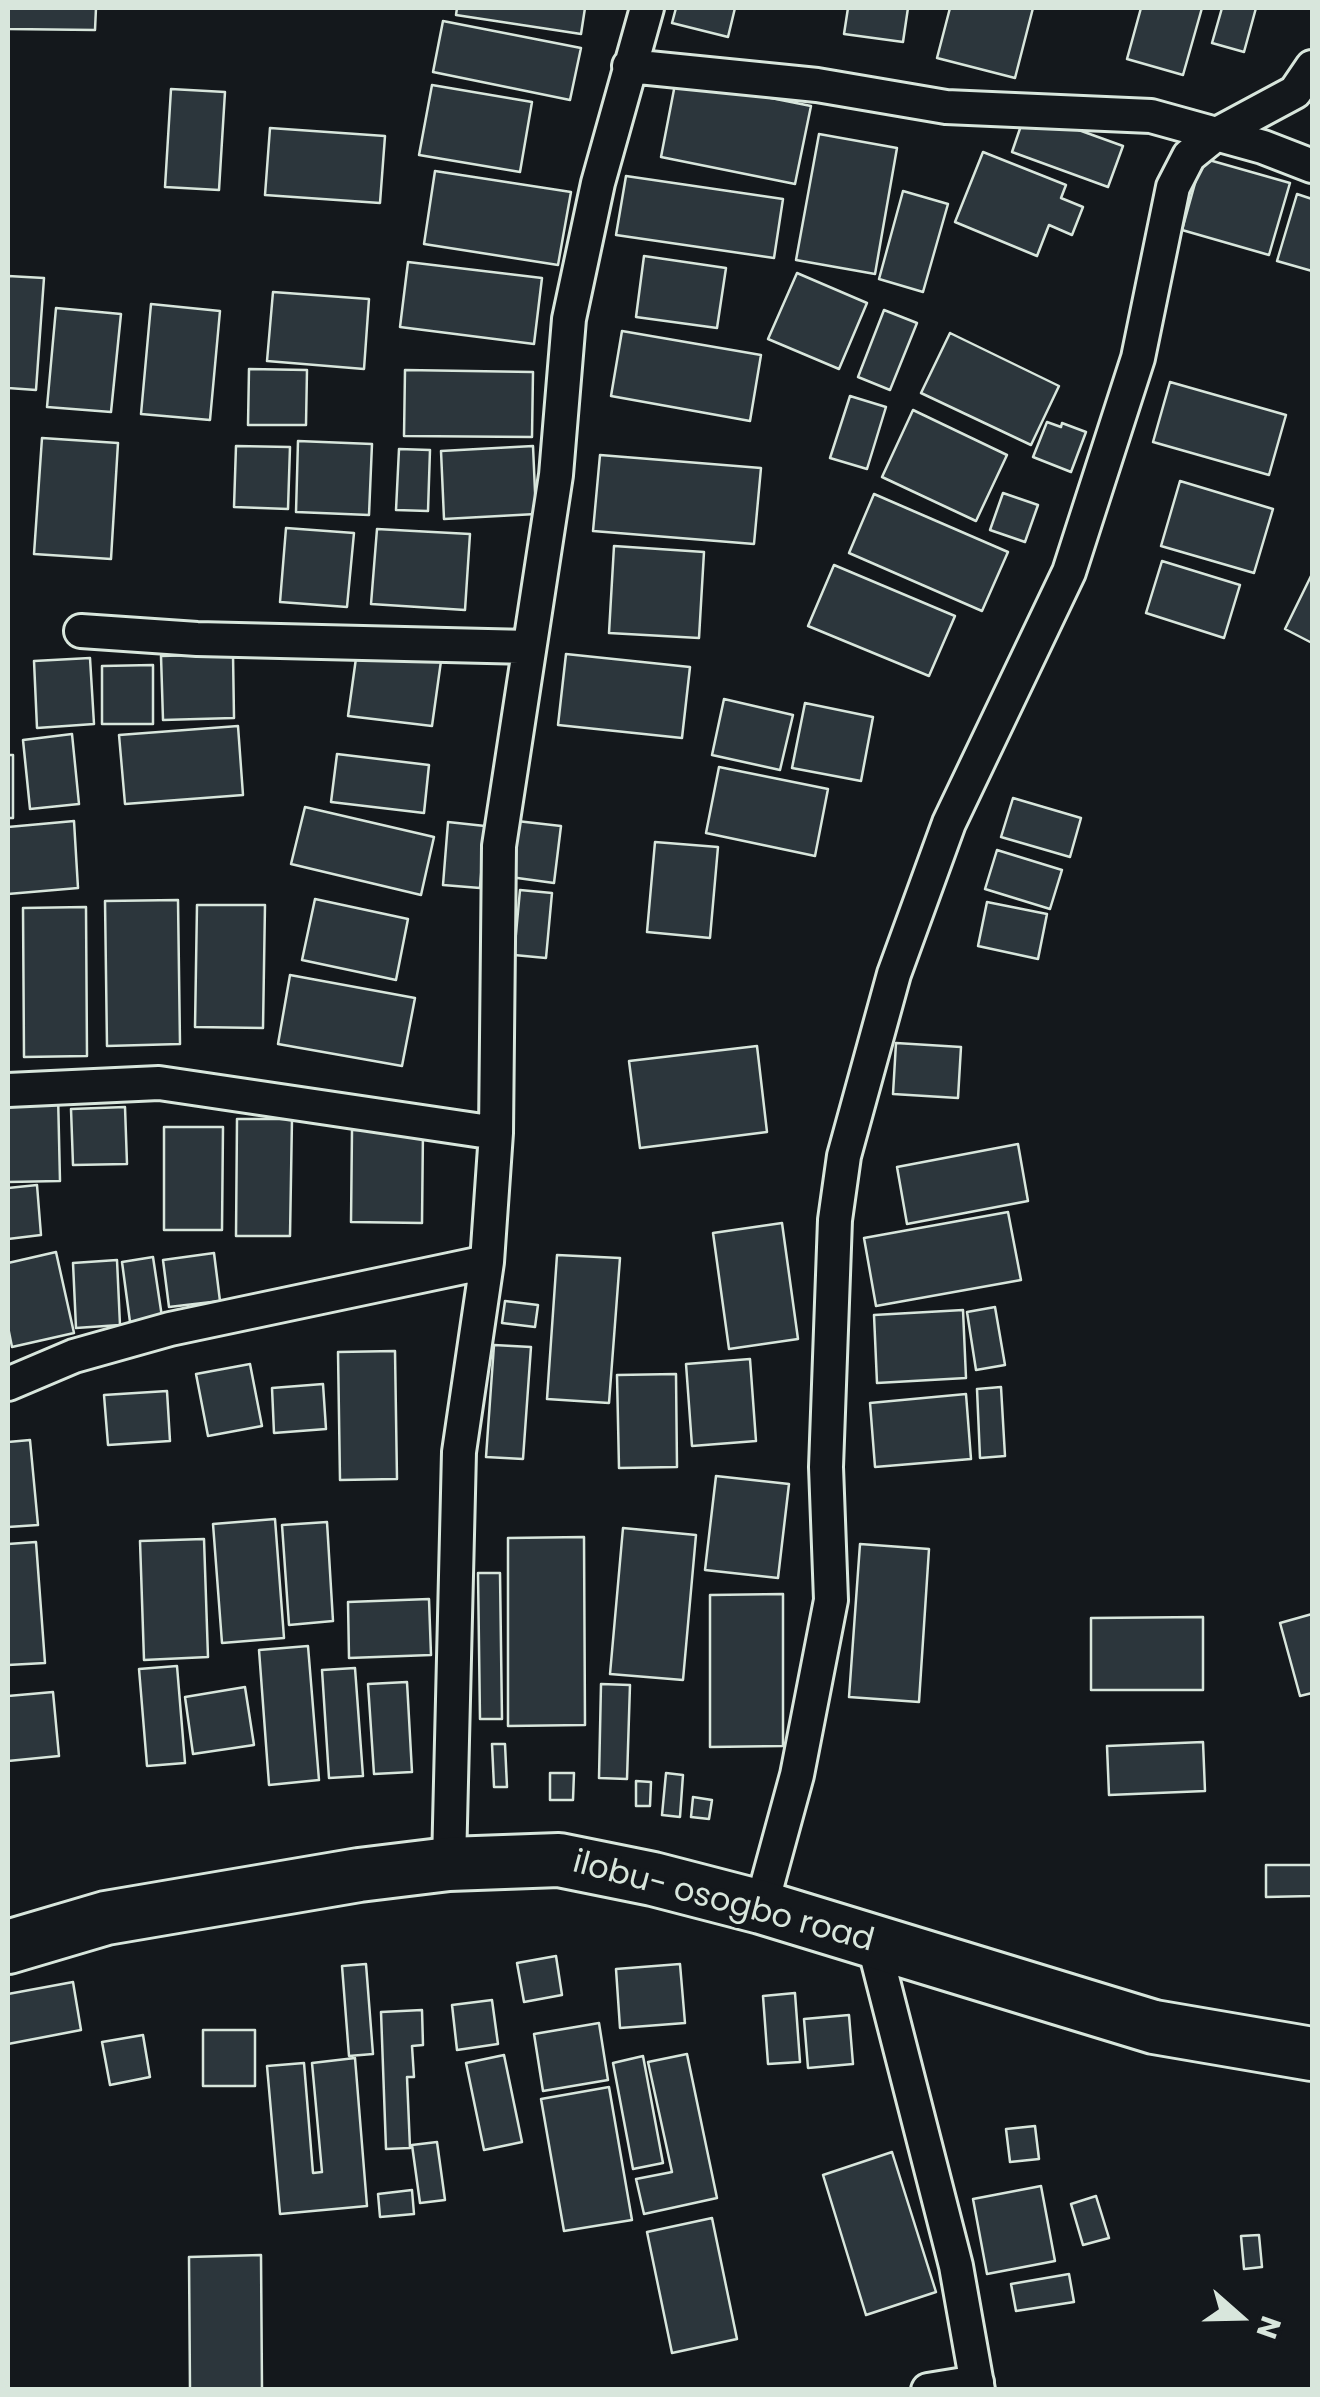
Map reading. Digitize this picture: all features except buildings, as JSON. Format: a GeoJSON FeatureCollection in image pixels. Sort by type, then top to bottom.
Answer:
{"type":"FeatureCollection","features":[{"type":"Feature","properties":{"kind":"main road","name":"ilobu- osogbo road"},"geometry":{"type":"LineString","coordinates":[[8,1947],[106,1918],[359,1875],[450,1864],[560,1860],[761,1907],[1154,2028],[1312,2054]]}},
{"type":"Feature","properties":{"kind":"street"},"geometry":{"type":"LineString","coordinates":[[450,1864],[459,1452],[487,1262],[496,1134],[499,846],[556,475],[569,319],[598,183],[647,8]]}},
{"type":"Feature","properties":{"kind":"street"},"geometry":{"type":"LineString","coordinates":[[629,66],[817,85],[946,106],[1151,116],[1263,147],[1312,166]]}},
{"type":"Feature","properties":{"kind":"street"},"geometry":{"type":"LineString","coordinates":[[761,1907],[797,1776],[831,1600],[826,1467],[835,1220],[844,1156],[894,974],[950,823],[1069,572],[1138,358],[1174,187],[1190,156],[1215,134],[1295,92],[1312,67]]}},
{"type":"Feature","properties":{"kind":"street"},"geometry":{"type":"LineString","coordinates":[[80,631],[197,639],[529,647]]}},
{"type":"Feature","properties":{"kind":"street"},"geometry":{"type":"LineString","coordinates":[[8,1090],[159,1083],[496,1134]]}},
{"type":"Feature","properties":{"kind":"street"},"geometry":{"type":"LineString","coordinates":[[8,1384],[74,1356],[170,1330],[487,1262]]}},
{"type":"Feature","properties":{"kind":"street"},"geometry":{"type":"LineString","coordinates":[[873,1942],[956,2266],[978,2386],[928,2390]]}}]}
